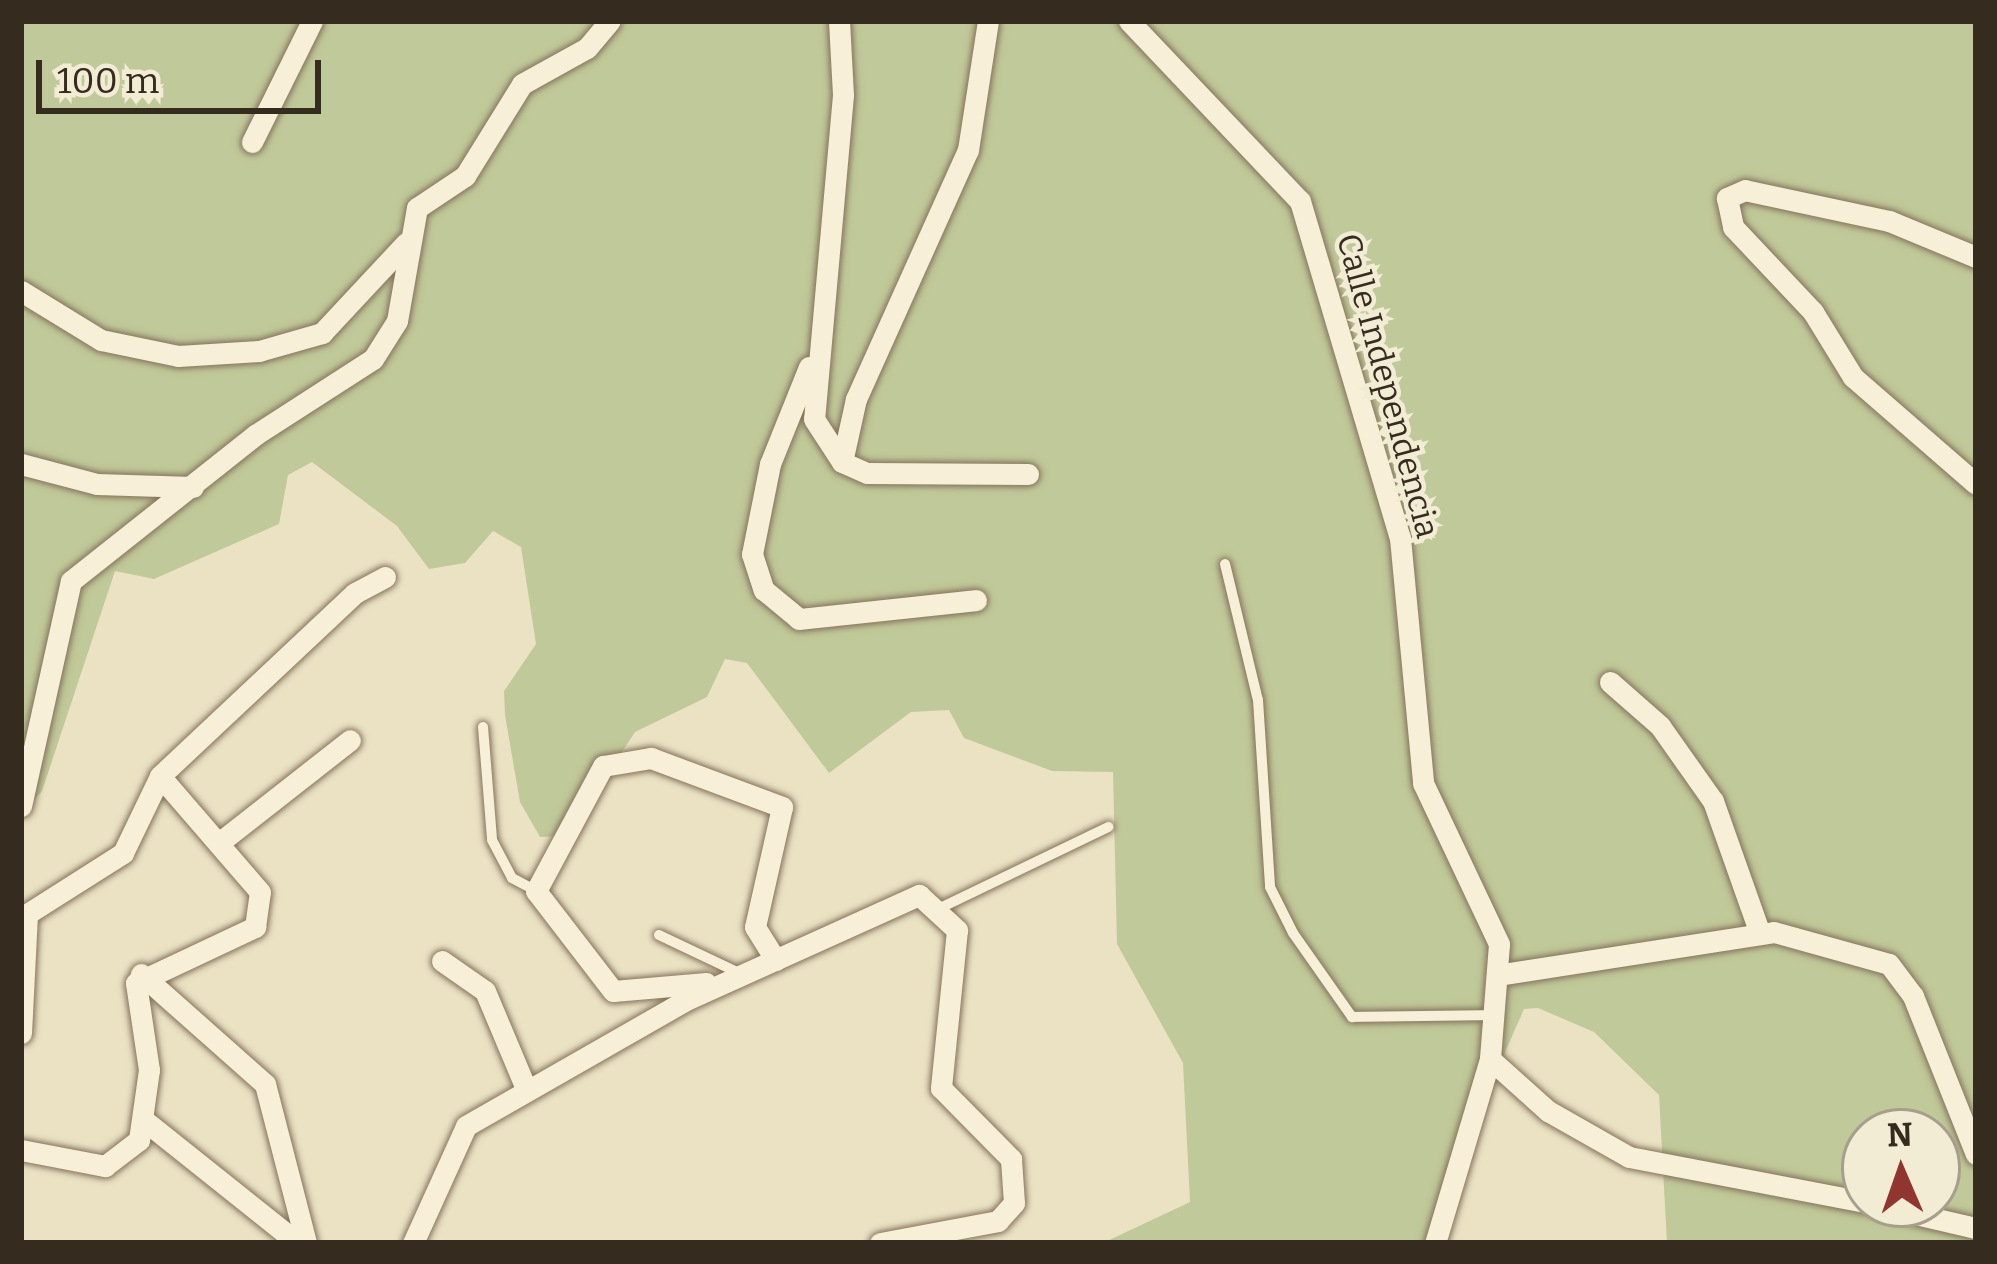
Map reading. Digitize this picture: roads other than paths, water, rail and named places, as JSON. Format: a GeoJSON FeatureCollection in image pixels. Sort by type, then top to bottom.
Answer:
{"type":"FeatureCollection","features":[{"type":"Feature","properties":{"kind":"street"},"geometry":{"type":"LineString","coordinates":[[252,142],[312,21]]}},
{"type":"Feature","properties":{"kind":"street"},"geometry":{"type":"LineString","coordinates":[[21,806],[71,580],[373,359],[397,322],[417,208],[465,176],[522,84],[587,48],[610,21]]}},
{"type":"Feature","properties":{"kind":"street"},"geometry":{"type":"LineString","coordinates":[[839,21],[843,95],[816,350],[814,419],[842,462],[867,473],[1028,474]]}},
{"type":"Feature","properties":{"kind":"street"},"geometry":{"type":"LineString","coordinates":[[842,462],[856,399],[968,150],[988,21]]}},
{"type":"Feature","properties":{"kind":"street","name":"Calle Independencia"},"geometry":{"type":"LineString","coordinates":[[1129,21],[1300,202],[1319,252],[1400,538],[1423,783],[1499,944],[1490,1059],[1435,1243]]}},
{"type":"Feature","properties":{"kind":"street"},"geometry":{"type":"LineString","coordinates":[[1976,257],[1888,221],[1745,190],[1727,198],[1733,227],[1813,312],[1853,377],[1976,484]]}},
{"type":"Feature","properties":{"kind":"street"},"geometry":{"type":"LineString","coordinates":[[21,290],[100,340],[178,356],[259,351],[322,333],[410,238]]}},
{"type":"Feature","properties":{"kind":"street"},"geometry":{"type":"LineString","coordinates":[[816,350],[770,464],[752,554],[764,590],[799,619],[976,600]]}},
{"type":"Feature","properties":{"kind":"street"},"geometry":{"type":"LineString","coordinates":[[21,464],[97,484],[194,487]]}},
{"type":"Feature","properties":{"kind":"street"},"geometry":{"type":"LineString","coordinates":[[21,1034],[27,914],[123,854],[160,776],[355,592],[386,577]]}},
{"type":"Feature","properties":{"kind":"street"},"geometry":{"type":"LineString","coordinates":[[1610,682],[1660,726],[1713,801],[1760,934]]}},
{"type":"Feature","properties":{"kind":"street"},"geometry":{"type":"LineString","coordinates":[[220,842],[350,740]]}},
{"type":"Feature","properties":{"kind":"street"},"geometry":{"type":"LineString","coordinates":[[740,977],[613,991],[536,891],[603,766],[651,758],[782,807],[755,927],[776,960]]}},
{"type":"Feature","properties":{"kind":"street"},"geometry":{"type":"LineString","coordinates":[[141,974],[255,927],[260,892],[160,776]]}},
{"type":"Feature","properties":{"kind":"street"},"geometry":{"type":"LineString","coordinates":[[412,1243],[466,1126],[525,1086],[896,898],[940,908],[957,930],[941,1088],[1011,1159],[1014,1204],[998,1221],[880,1243]]}},
{"type":"Feature","properties":{"kind":"street"},"geometry":{"type":"LineString","coordinates":[[1497,975],[1760,934],[1889,964],[1967,1107],[1976,1154]]}},
{"type":"Feature","properties":{"kind":"street"},"geometry":{"type":"LineString","coordinates":[[442,961],[484,991],[525,1086]]}},
{"type":"Feature","properties":{"kind":"street"},"geometry":{"type":"LineString","coordinates":[[21,1150],[105,1166],[145,1121],[141,974]]}},
{"type":"Feature","properties":{"kind":"street"},"geometry":{"type":"LineString","coordinates":[[141,974],[265,1084],[302,1243]]}},
{"type":"Feature","properties":{"kind":"street"},"geometry":{"type":"LineString","coordinates":[[1490,1059],[1548,1111],[1629,1157],[1841,1198]]}},
{"type":"Feature","properties":{"kind":"street"},"geometry":{"type":"LineString","coordinates":[[145,1121],[302,1243]]}},
{"type":"Feature","properties":{"kind":"lane"},"geometry":{"type":"LineString","coordinates":[[1225,564],[1258,700],[1270,887],[1293,933],[1352,1017],[1494,1015]]}},
{"type":"Feature","properties":{"kind":"lane"},"geometry":{"type":"LineString","coordinates":[[483,727],[492,840],[512,878],[536,891]]}},
{"type":"Feature","properties":{"kind":"lane"},"geometry":{"type":"LineString","coordinates":[[940,908],[1108,826]]}},
{"type":"Feature","properties":{"kind":"lane"},"geometry":{"type":"LineString","coordinates":[[659,935],[740,977]]}}]}
